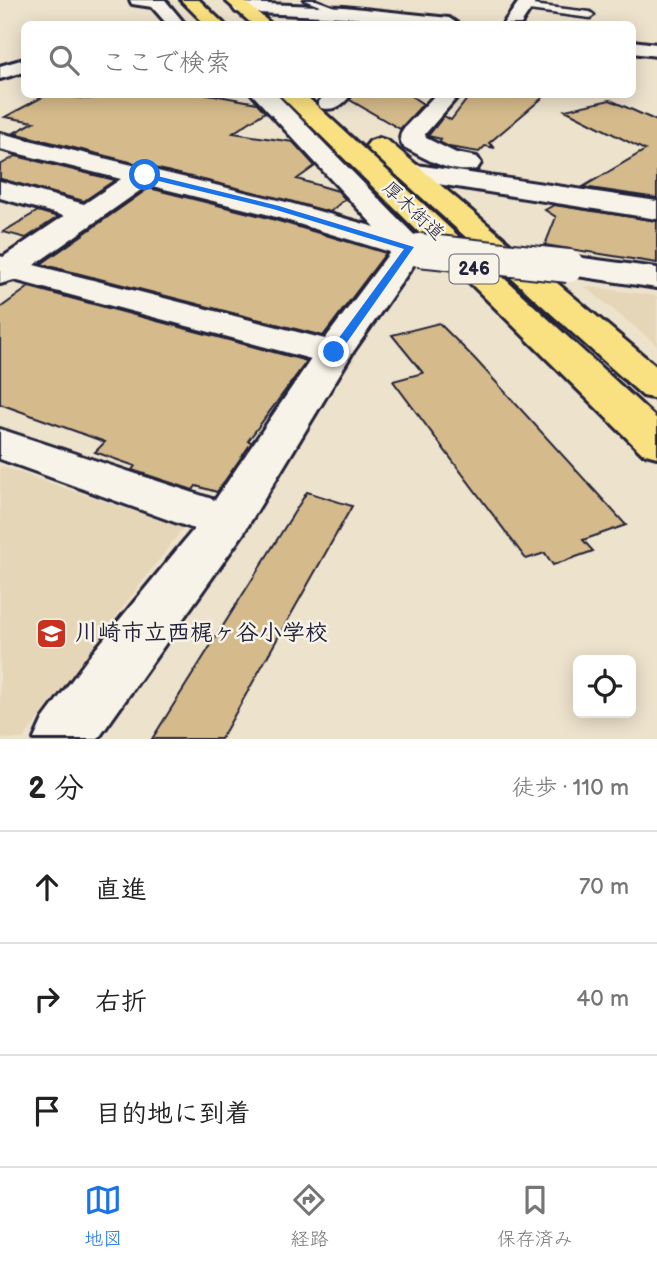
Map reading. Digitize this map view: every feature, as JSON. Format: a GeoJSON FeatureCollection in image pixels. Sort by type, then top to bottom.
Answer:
{"type":"FeatureCollection","features":[{"type":"Feature","properties":{"kind":"highway"},"geometry":{"type":"LineString","coordinates":[[170,0],[191,21]]}},
{"type":"Feature","properties":{"kind":"highway"},"geometry":{"type":"LineString","coordinates":[[189,0],[212,21]]}},
{"type":"Feature","properties":{"kind":"highway"},"geometry":{"type":"LineString","coordinates":[[213,0],[257,21]]}},
{"type":"Feature","properties":{"kind":"highway","name":"厚木街道"},"geometry":{"type":"LineString","coordinates":[[330,98],[410,172],[657,387]]}},
{"type":"Feature","properties":{"kind":"highway","name":"厚木街道"},"geometry":{"type":"LineString","coordinates":[[269,99],[657,443]]}},
{"type":"Feature","properties":{"kind":"street"},"geometry":{"type":"LineString","coordinates":[[138,0],[158,3],[173,21]]}},
{"type":"Feature","properties":{"kind":"street"},"geometry":{"type":"LineString","coordinates":[[514,21],[527,4]]}},
{"type":"Feature","properties":{"kind":"street"},"geometry":{"type":"LineString","coordinates":[[239,11],[304,5],[339,18],[394,21]]}},
{"type":"Feature","properties":{"kind":"street"},"geometry":{"type":"LineString","coordinates":[[636,47],[657,50]]}},
{"type":"Feature","properties":{"kind":"street"},"geometry":{"type":"LineString","coordinates":[[445,98],[413,134],[413,142],[449,160],[528,173],[561,195]]}},
{"type":"Feature","properties":{"kind":"street"},"geometry":{"type":"LineString","coordinates":[[269,99],[414,249]]}},
{"type":"Feature","properties":{"kind":"street"},"geometry":{"type":"LineString","coordinates":[[0,141],[276,208],[414,249],[657,278]]}},
{"type":"Feature","properties":{"kind":"street"},"geometry":{"type":"LineString","coordinates":[[410,172],[657,210]]}},
{"type":"Feature","properties":{"kind":"street"},"geometry":{"type":"LineString","coordinates":[[3,270],[145,175]]}},
{"type":"Feature","properties":{"kind":"street"},"geometry":{"type":"LineString","coordinates":[[0,190],[88,214]]}},
{"type":"Feature","properties":{"kind":"street"},"geometry":{"type":"LineString","coordinates":[[64,739],[109,675],[226,522],[334,352],[414,249]]}},
{"type":"Feature","properties":{"kind":"street"},"geometry":{"type":"LineString","coordinates":[[3,270],[334,352]]}},
{"type":"Feature","properties":{"kind":"street"},"geometry":{"type":"LineString","coordinates":[[0,443],[226,522]]}},
{"type":"Feature","properties":{"kind":"lane"},"geometry":{"type":"LineString","coordinates":[[527,4],[590,15]]}},
{"type":"Feature","properties":{"kind":"shaded area"},"geometry":{"type":"Polygon","coordinates":[[[584,286],[657,296],[657,345],[584,286]]]}},
{"type":"Feature","properties":{"kind":"shaded area","name":"川崎市立西梶ヶ谷小学校"},"geometry":{"type":"Polygon","coordinates":[[[0,466],[183,528],[23,739],[0,739],[0,466]]]}},
{"type":"Feature","properties":{"kind":"building"},"geometry":{"type":"Polygon","coordinates":[[[41,98],[230,98],[257,103],[265,112],[233,133],[293,142],[315,166],[297,179],[338,191],[345,199],[330,212],[14,133],[34,122],[5,117],[41,98]]]}},
{"type":"Feature","properties":{"kind":"building"},"geometry":{"type":"Polygon","coordinates":[[[414,98],[423,104],[400,129],[350,100],[414,98]]]}},
{"type":"Feature","properties":{"kind":"building"},"geometry":{"type":"Polygon","coordinates":[[[468,98],[542,98],[489,143],[495,148],[485,146],[479,152],[449,147],[439,142],[441,139],[428,136],[444,116],[451,120],[468,98]]]}},
{"type":"Feature","properties":{"kind":"building"},"geometry":{"type":"Polygon","coordinates":[[[610,100],[657,121],[657,198],[583,187],[645,150],[565,110],[610,100]]]}},
{"type":"Feature","properties":{"kind":"building"},"geometry":{"type":"Polygon","coordinates":[[[16,156],[115,180],[84,201],[0,179],[0,165],[16,156]]]}},
{"type":"Feature","properties":{"kind":"building"},"geometry":{"type":"Polygon","coordinates":[[[149,188],[265,217],[386,253],[323,336],[41,264],[149,188]]]}},
{"type":"Feature","properties":{"kind":"building"},"geometry":{"type":"Polygon","coordinates":[[[554,205],[657,221],[657,263],[545,245],[556,217],[545,210],[554,205]]]}},
{"type":"Feature","properties":{"kind":"building"},"geometry":{"type":"Polygon","coordinates":[[[38,211],[58,217],[26,238],[3,232],[38,211]]]}},
{"type":"Feature","properties":{"kind":"building"},"geometry":{"type":"Polygon","coordinates":[[[29,287],[307,361],[248,441],[252,442],[217,492],[196,486],[193,490],[132,470],[135,466],[95,452],[105,442],[0,404],[0,308],[29,287]]]}},
{"type":"Feature","properties":{"kind":"building"},"geometry":{"type":"Polygon","coordinates":[[[439,323],[626,525],[583,540],[593,551],[553,565],[545,553],[526,559],[393,381],[423,373],[392,335],[439,323]]]}},
{"type":"Feature","properties":{"kind":"building"},"geometry":{"type":"Polygon","coordinates":[[[307,492],[352,506],[221,739],[152,739],[307,492]]]}},
{"type":"Feature","properties":{"kind":"place","name":"川崎市立西梶ヶ谷小学校"},"geometry":{"type":"Point","coordinates":[52,633]}},
{"type":"Feature","properties":{"kind":"route"},"geometry":{"type":"LineString","coordinates":[[145,175],[276,208],[410,247],[334,352]]}}]}
